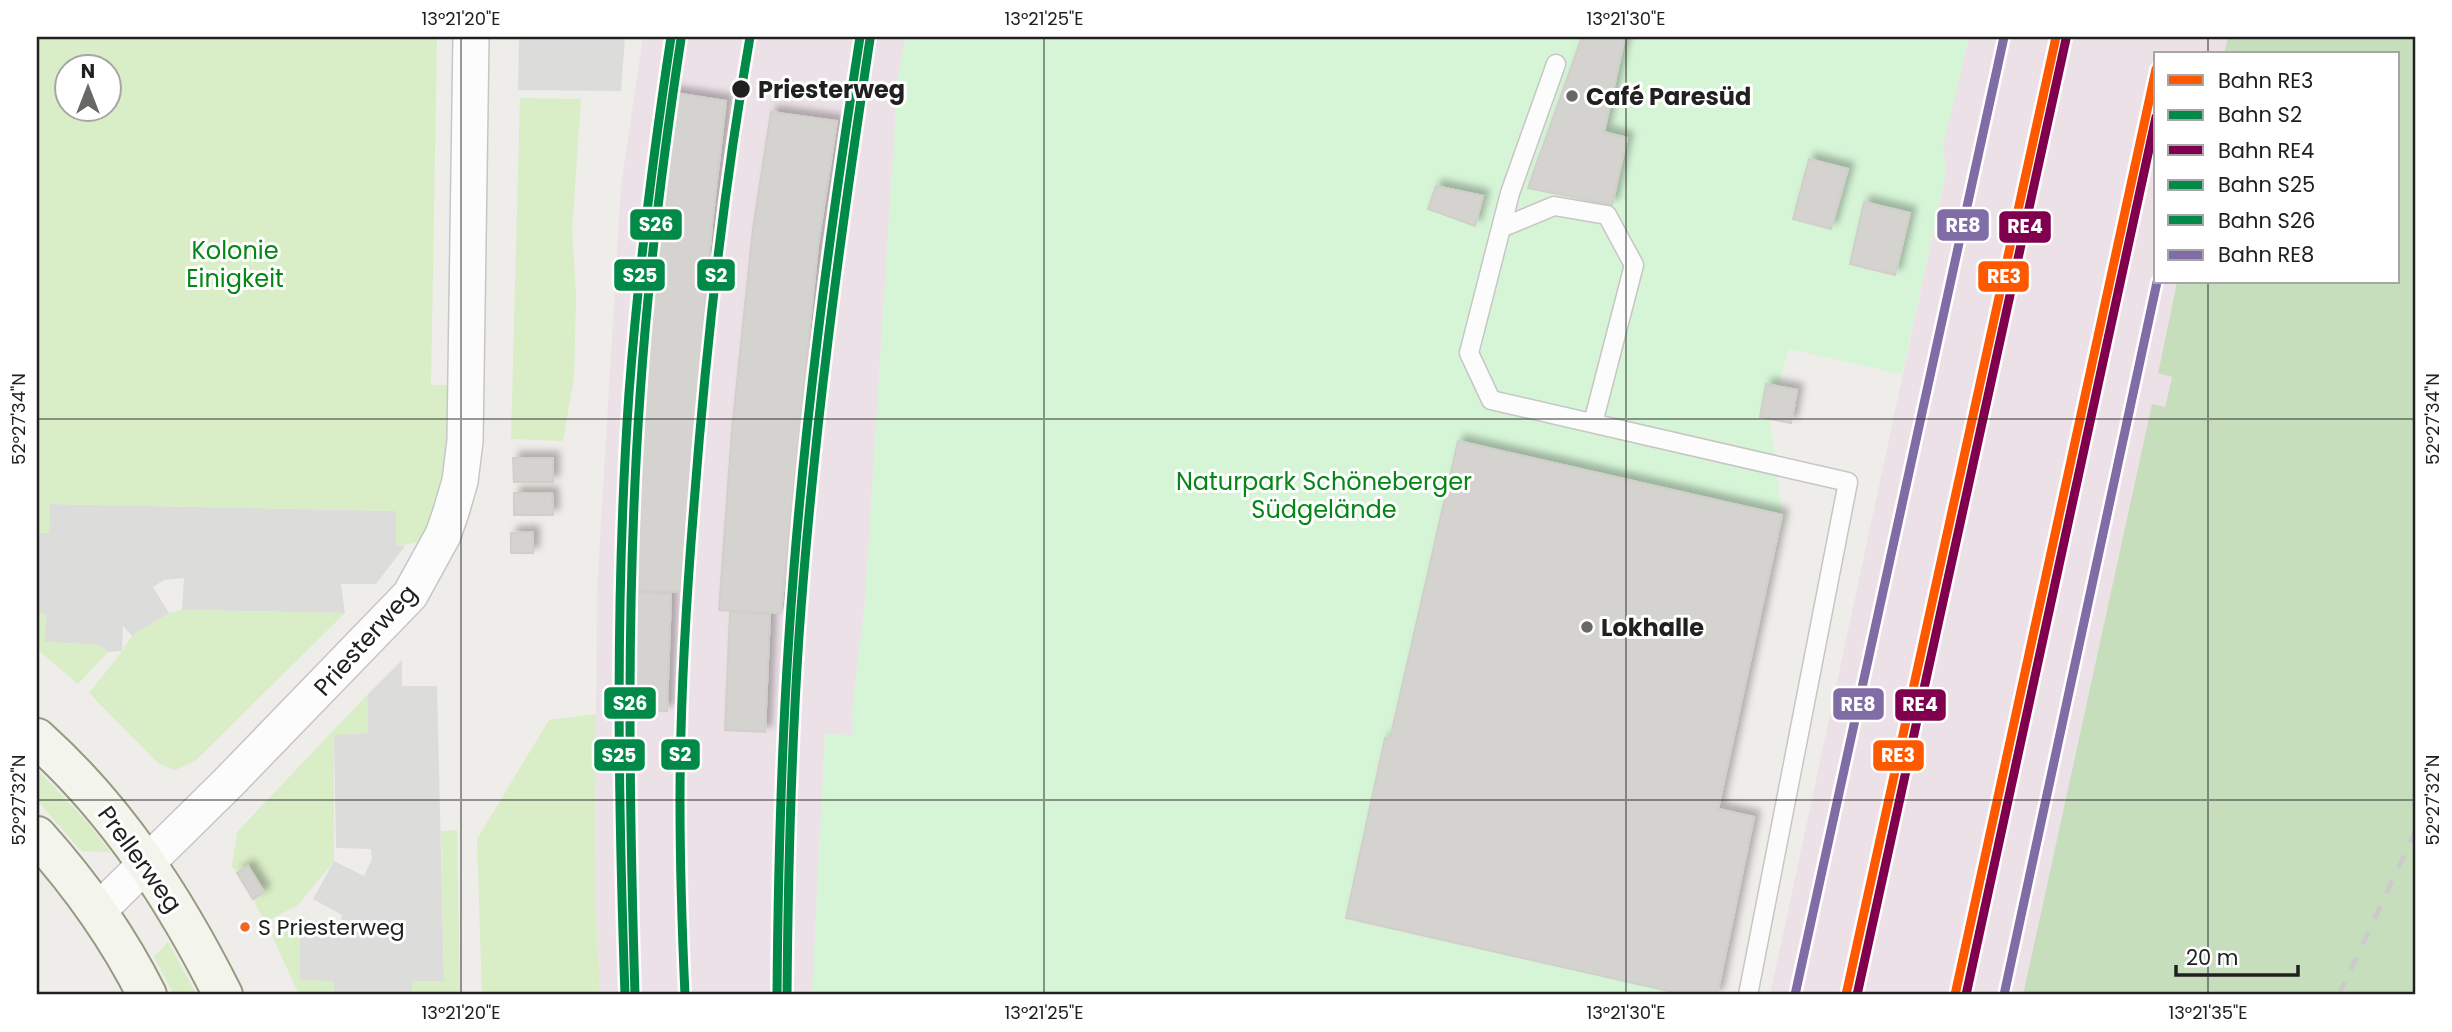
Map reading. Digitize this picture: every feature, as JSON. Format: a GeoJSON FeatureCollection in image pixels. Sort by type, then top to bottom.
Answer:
{"type":"FeatureCollection","features":[{"type":"Feature","properties":{"kind":"main road","name":"Prellerweg"},"geometry":{"type":"LineString","coordinates":[[37,738],[108,811],[147,863],[188,929],[223,995]]}},
{"type":"Feature","properties":{"kind":"main road"},"geometry":{"type":"LineString","coordinates":[[37,836],[98,911],[147,995]]}},
{"type":"Feature","properties":{"kind":"street","name":"Priesterweg"},"geometry":{"type":"LineString","coordinates":[[98,911],[342,668],[410,595],[443,535],[460,481],[465,441],[471,37]]}},
{"type":"Feature","properties":{"kind":"lane"},"geometry":{"type":"LineString","coordinates":[[1556,64],[1510,193],[1469,353],[1491,400],[1848,482],[1748,995]]}},
{"type":"Feature","properties":{"kind":"lane"},"geometry":{"type":"LineString","coordinates":[[1501,228],[1554,206],[1607,215],[1634,265],[1593,423]]}},
{"type":"Feature","properties":{"kind":"shaded area"},"geometry":{"type":"Polygon","coordinates":[[[519,37],[625,37],[621,91],[518,90],[519,37]]]}},
{"type":"Feature","properties":{"kind":"shaded area"},"geometry":{"type":"Polygon","coordinates":[[[643,37],[906,37],[898,76],[865,600],[852,713],[854,736],[825,734],[812,995],[600,995],[595,887],[597,590],[621,186],[643,37]]]}},
{"type":"Feature","properties":{"kind":"shaded area"},"geometry":{"type":"Polygon","coordinates":[[[1969,37],[2228,37],[2224,52],[2154,52],[2154,284],[2177,284],[2158,373],[2172,376],[2165,407],[2152,405],[2023,995],[1770,995],[1946,173],[1943,146],[1969,37]]]}},
{"type":"Feature","properties":{"kind":"shaded area"},"geometry":{"type":"Polygon","coordinates":[[[49,504],[397,511],[396,545],[405,546],[376,584],[341,584],[345,613],[182,610],[184,578],[164,580],[153,587],[169,613],[132,636],[123,626],[122,651],[108,652],[100,645],[44,642],[46,614],[37,613],[37,533],[49,532],[49,504]]]}},
{"type":"Feature","properties":{"kind":"shaded area"},"geometry":{"type":"Polygon","coordinates":[[[402,660],[402,686],[437,686],[444,981],[412,982],[412,995],[334,995],[333,981],[300,981],[299,920],[341,922],[342,915],[313,899],[334,861],[364,876],[372,859],[371,849],[336,848],[334,734],[368,733],[368,694],[402,660]]]}},
{"type":"Feature","properties":{"kind":"green space","name":"Kolonie Einigkeit"},"geometry":{"type":"Polygon","coordinates":[[[37,37],[437,37],[431,385],[449,385],[444,474],[433,511],[419,542],[396,546],[396,511],[50,504],[49,533],[37,533],[37,37]]]}},
{"type":"Feature","properties":{"kind":"green space","name":"Naturpark Schöneberger Südgelände"},"geometry":{"type":"Polygon","coordinates":[[[906,37],[1969,37],[1943,146],[1946,173],[1902,374],[1788,349],[1770,424],[1782,515],[1718,808],[1754,817],[1717,995],[812,995],[825,734],[853,735],[852,713],[865,600],[898,76],[906,37]]]}},
{"type":"Feature","properties":{"kind":"green space"},"geometry":{"type":"Polygon","coordinates":[[[2228,37],[2415,37],[2415,995],[2023,995],[2152,404],[2165,407],[2172,377],[2158,373],[2177,284],[2400,284],[2400,52],[2224,52],[2228,37]]]}},
{"type":"Feature","properties":{"kind":"green space"},"geometry":{"type":"Polygon","coordinates":[[[520,98],[581,99],[572,231],[576,296],[574,378],[563,441],[511,439],[520,98]]]}},
{"type":"Feature","properties":{"kind":"green space"},"geometry":{"type":"Polygon","coordinates":[[[182,610],[345,613],[195,761],[175,770],[159,764],[89,693],[132,636],[169,613],[182,610]]]}},
{"type":"Feature","properties":{"kind":"green space"},"geometry":{"type":"Polygon","coordinates":[[[37,613],[46,614],[45,642],[100,645],[108,652],[78,684],[37,649],[37,613]]]}},
{"type":"Feature","properties":{"kind":"green space"},"geometry":{"type":"Polygon","coordinates":[[[368,694],[368,733],[334,735],[334,861],[298,905],[265,922],[253,899],[264,892],[248,866],[237,873],[232,866],[237,832],[368,694]]]}},
{"type":"Feature","properties":{"kind":"green space"},"geometry":{"type":"Polygon","coordinates":[[[596,714],[595,887],[600,995],[482,995],[477,839],[549,720],[596,714]]]}},
{"type":"Feature","properties":{"kind":"green space"},"geometry":{"type":"Polygon","coordinates":[[[37,769],[88,823],[110,852],[81,851],[37,800],[37,769]]]}},
{"type":"Feature","properties":{"kind":"green space"},"geometry":{"type":"Polygon","coordinates":[[[457,830],[460,995],[412,995],[412,981],[444,981],[441,831],[457,830]]]}},
{"type":"Feature","properties":{"kind":"green space"},"geometry":{"type":"Polygon","coordinates":[[[299,920],[300,980],[333,981],[334,995],[299,995],[272,935],[299,920]]]}},
{"type":"Feature","properties":{"kind":"green space"},"geometry":{"type":"Polygon","coordinates":[[[168,942],[197,995],[174,995],[154,957],[168,942]]]}},
{"type":"Feature","properties":{"kind":"building"},"geometry":{"type":"Polygon","coordinates":[[[1582,37],[1625,37],[1604,132],[1627,138],[1612,205],[1528,188],[1582,37]]]}},
{"type":"Feature","properties":{"kind":"building"},"geometry":{"type":"Polygon","coordinates":[[[669,92],[726,101],[712,224],[680,592],[626,590],[640,338],[650,233],[669,92]]]}},
{"type":"Feature","properties":{"kind":"building"},"geometry":{"type":"Polygon","coordinates":[[[771,112],[837,121],[818,245],[781,613],[719,610],[732,430],[753,229],[771,112]]]}},
{"type":"Feature","properties":{"kind":"building"},"geometry":{"type":"Polygon","coordinates":[[[1809,159],[1848,169],[1831,229],[1793,219],[1809,159]]]}},
{"type":"Feature","properties":{"kind":"building"},"geometry":{"type":"Polygon","coordinates":[[[1436,186],[1483,196],[1475,226],[1428,209],[1436,186]]]}},
{"type":"Feature","properties":{"kind":"building"},"geometry":{"type":"Polygon","coordinates":[[[1864,202],[1910,213],[1895,275],[1850,264],[1864,202]]]}},
{"type":"Feature","properties":{"kind":"building"},"geometry":{"type":"Polygon","coordinates":[[[1766,384],[1797,390],[1791,423],[1760,417],[1766,384]]]}},
{"type":"Feature","properties":{"kind":"building","name":"Lokhalle"},"geometry":{"type":"Polygon","coordinates":[[[1458,441],[1782,515],[1718,809],[1754,817],[1717,995],[1686,995],[1346,918],[1385,738],[1390,739],[1458,441]]]}},
{"type":"Feature","properties":{"kind":"building"},"geometry":{"type":"Polygon","coordinates":[[[513,458],[553,458],[553,482],[514,482],[513,458]]]}},
{"type":"Feature","properties":{"kind":"building"},"geometry":{"type":"Polygon","coordinates":[[[514,493],[552,493],[553,515],[514,515],[514,493]]]}},
{"type":"Feature","properties":{"kind":"building"},"geometry":{"type":"Polygon","coordinates":[[[533,532],[533,553],[511,553],[511,533],[533,532]]]}},
{"type":"Feature","properties":{"kind":"building"},"geometry":{"type":"Polygon","coordinates":[[[631,592],[671,594],[667,711],[627,710],[631,592]]]}},
{"type":"Feature","properties":{"kind":"building"},"geometry":{"type":"Polygon","coordinates":[[[730,612],[770,614],[765,732],[725,730],[730,612]]]}},
{"type":"Feature","properties":{"kind":"building"},"geometry":{"type":"Polygon","coordinates":[[[248,866],[264,892],[253,899],[237,873],[248,866]]]}},
{"type":"Feature","properties":{"kind":"railway"},"geometry":{"type":"LineString","coordinates":[[2339,995],[2415,832]]}},
{"type":"Feature","properties":{"kind":"rail line","name":"S25"},"geometry":{"type":"LineString","coordinates":[[625,995],[619,694],[621,544],[629,393],[641,259],[671,37]]}},
{"type":"Feature","properties":{"kind":"rail line","name":"S2"},"geometry":{"type":"LineString","coordinates":[[685,995],[680,763],[688,578],[716,270],[750,37]]}},
{"type":"Feature","properties":{"kind":"rail line","name":"S25"},"geometry":{"type":"LineString","coordinates":[[777,995],[786,681],[801,486],[818,336],[860,37]]}},
{"type":"Feature","properties":{"kind":"rail line","name":"RE8"},"geometry":{"type":"LineString","coordinates":[[1795,995],[2004,37]]}},
{"type":"Feature","properties":{"kind":"rail line","name":"RE3"},"geometry":{"type":"LineString","coordinates":[[1846,995],[2056,37]]}},
{"type":"Feature","properties":{"kind":"rail line","name":"S26"},"geometry":{"type":"LineString","coordinates":[[635,995],[630,696],[632,546],[643,351],[662,172],[681,39]]}},
{"type":"Feature","properties":{"kind":"rail line","name":"S26"},"geometry":{"type":"LineString","coordinates":[[787,995],[792,771],[805,561],[828,337],[870,39]]}},
{"type":"Feature","properties":{"kind":"rail line","name":"RE4"},"geometry":{"type":"LineString","coordinates":[[1857,995],[2066,39]]}},
{"type":"Feature","properties":{"kind":"rail line","name":"RE3"},"geometry":{"type":"LineString","coordinates":[[1955,995],[2154,78]]}},
{"type":"Feature","properties":{"kind":"rail line","name":"RE4"},"geometry":{"type":"LineString","coordinates":[[1966,995],[2154,126]]}},
{"type":"Feature","properties":{"kind":"rail line","name":"RE8"},"geometry":{"type":"LineString","coordinates":[[2004,995],[2157,284]]}},
{"type":"Feature","properties":{"kind":"place","name":"Priesterweg"},"geometry":{"type":"Point","coordinates":[741,89]}},
{"type":"Feature","properties":{"kind":"place","name":"Café Paresüd"},"geometry":{"type":"Point","coordinates":[1572,96]}},
{"type":"Feature","properties":{"kind":"place","name":"Lokhalle"},"geometry":{"type":"Point","coordinates":[1587,627]}},
{"type":"Feature","properties":{"kind":"place","name":"S Priesterweg"},"geometry":{"type":"Point","coordinates":[245,927]}}]}
